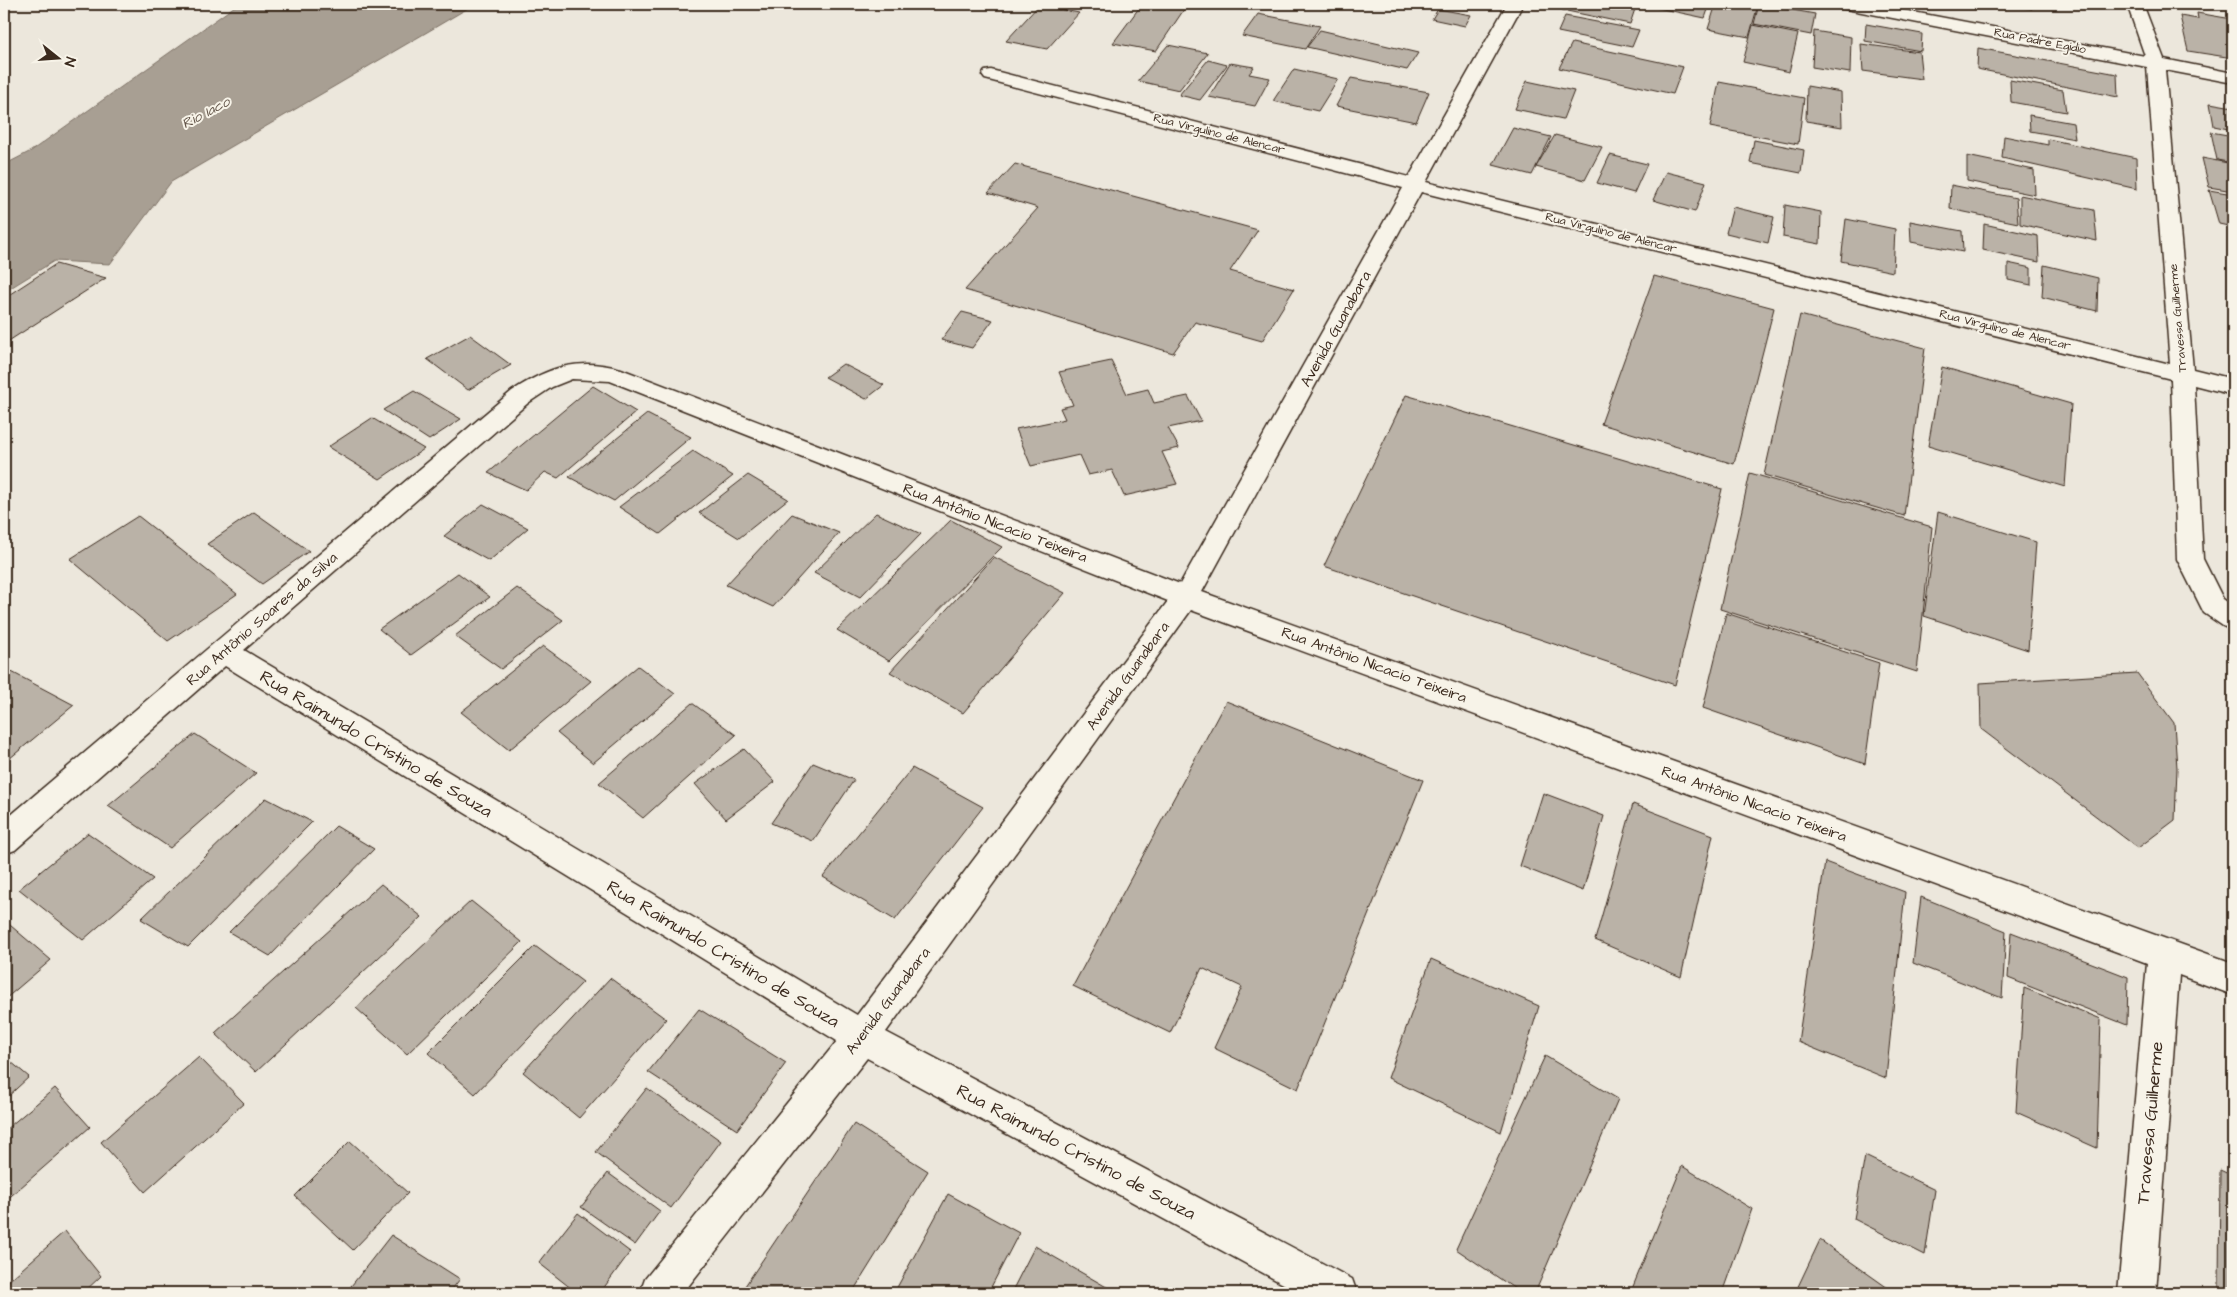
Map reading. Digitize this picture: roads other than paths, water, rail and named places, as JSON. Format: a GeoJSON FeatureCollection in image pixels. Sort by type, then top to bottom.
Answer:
{"type":"FeatureCollection","features":[{"type":"Feature","properties":{"kind":"street","name":"Avenida Guanabara"},"geometry":{"type":"LineString","coordinates":[[659,1293],[862,1038],[1186,597],[1515,4]]}},
{"type":"Feature","properties":{"kind":"street","name":"Rua Padre Egidio"},"geometry":{"type":"LineString","coordinates":[[1846,4],[2233,78]]}},
{"type":"Feature","properties":{"kind":"street","name":"Travessa Guilherme"},"geometry":{"type":"LineString","coordinates":[[2135,4],[2156,63],[2182,374],[2190,559],[2213,606],[2233,619]]}},
{"type":"Feature","properties":{"kind":"street","name":"Rua Virgulino de Alencar"},"geometry":{"type":"LineString","coordinates":[[991,75],[1416,185],[2233,387]]}},
{"type":"Feature","properties":{"kind":"street","name":"Rua Antônio Nicacio Teixeira"},"geometry":{"type":"LineString","coordinates":[[520,397],[550,376],[564,372],[587,371],[612,374],[1186,597],[2233,979]]}},
{"type":"Feature","properties":{"kind":"street","name":"Rua Antônio Soares da Silva"},"geometry":{"type":"LineString","coordinates":[[4,840],[520,397]]}},
{"type":"Feature","properties":{"kind":"street","name":"Rua Raimundo Cristino de Souza"},"geometry":{"type":"LineString","coordinates":[[224,652],[862,1038],[1338,1293]]}},
{"type":"Feature","properties":{"kind":"street","name":"Travessa Guilherme"},"geometry":{"type":"LineString","coordinates":[[2137,1293],[2164,953]]}},
{"type":"Feature","properties":{"kind":"water","name":"Rio Iaco"},"geometry":{"type":"Polygon","coordinates":[[[238,4],[475,4],[171,182],[110,264],[54,261],[4,292],[4,165],[31,151],[238,4]]]}}]}
